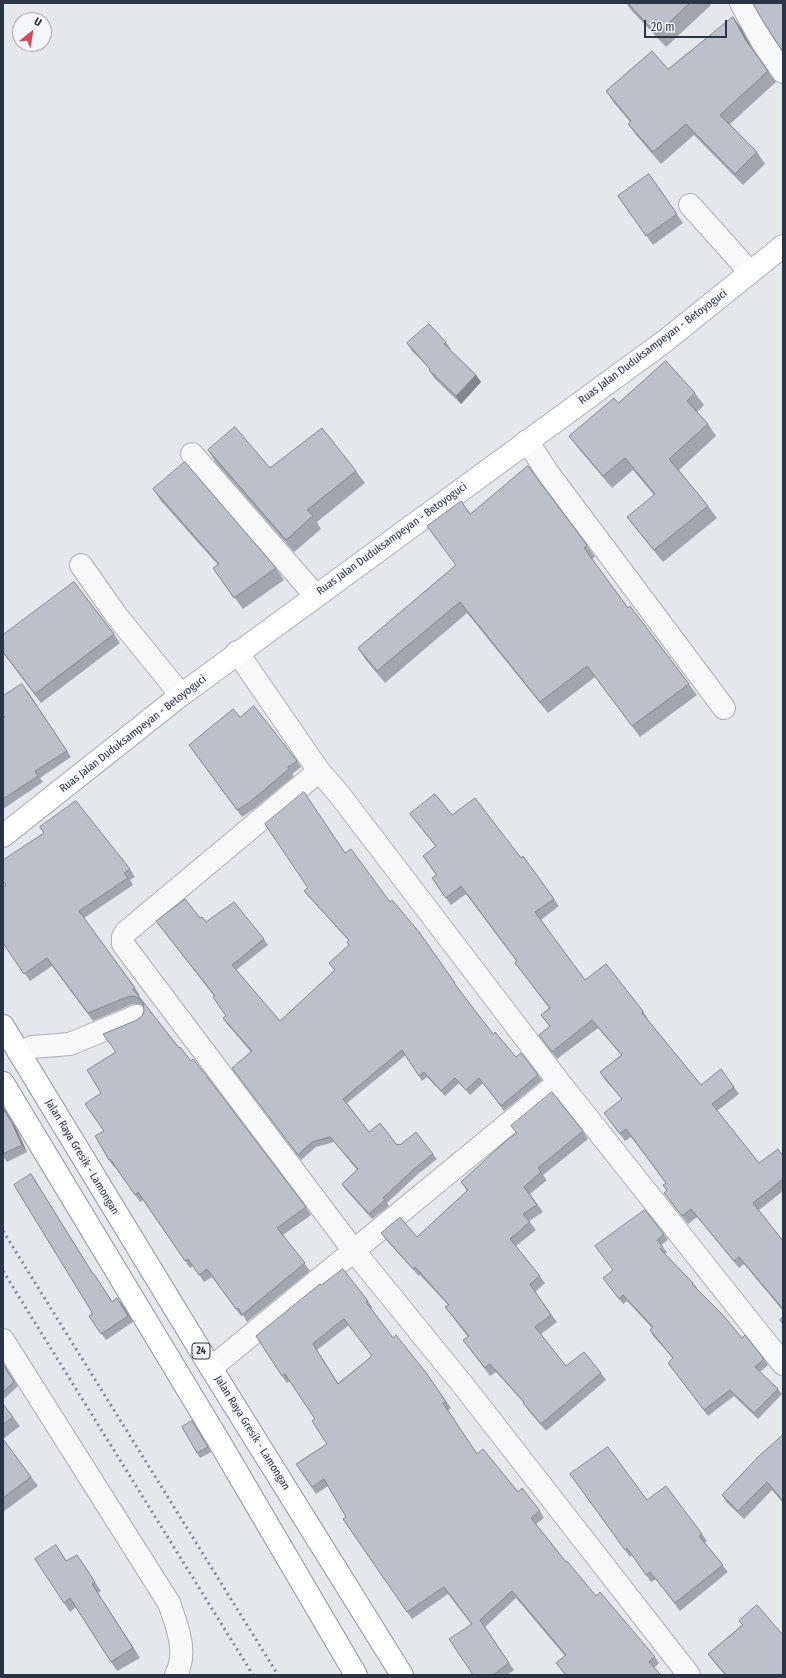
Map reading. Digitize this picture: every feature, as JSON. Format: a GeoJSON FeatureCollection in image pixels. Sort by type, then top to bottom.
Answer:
{"type":"FeatureCollection","features":[{"type":"Feature","properties":{"kind":"main road","name":"Ruas Jalan Duduksampeyan - Betoyoguci"},"geometry":{"type":"LineString","coordinates":[[3,836],[181,694],[665,341],[750,272],[782,249]]}},
{"type":"Feature","properties":{"kind":"main road","name":"Jalan Raya Gresik - Lamongan"},"geometry":{"type":"LineString","coordinates":[[3,1026],[211,1368],[402,1675]]}},
{"type":"Feature","properties":{"kind":"main road"},"geometry":{"type":"LineString","coordinates":[[3,1083],[220,1443],[356,1675]]}},
{"type":"Feature","properties":{"kind":"street"},"geometry":{"type":"LineString","coordinates":[[741,3],[763,43],[783,72]]}},
{"type":"Feature","properties":{"kind":"street"},"geometry":{"type":"LineString","coordinates":[[690,205],[750,272]]}},
{"type":"Feature","properties":{"kind":"street"},"geometry":{"type":"LineString","coordinates":[[527,441],[548,473],[724,708]]}},
{"type":"Feature","properties":{"kind":"street"},"geometry":{"type":"LineString","coordinates":[[192,454],[315,595]]}},
{"type":"Feature","properties":{"kind":"street"},"geometry":{"type":"LineString","coordinates":[[82,565],[116,615],[181,694]]}},
{"type":"Feature","properties":{"kind":"street"},"geometry":{"type":"LineString","coordinates":[[237,652],[319,772],[339,794],[559,1082],[783,1364]]}},
{"type":"Feature","properties":{"kind":"street"},"geometry":{"type":"LineString","coordinates":[[319,772],[126,932],[123,937],[123,944],[354,1251],[468,1392],[689,1675]]}},
{"type":"Feature","properties":{"kind":"street"},"geometry":{"type":"LineString","coordinates":[[19,1053],[32,1048],[70,1044],[137,1016]]}},
{"type":"Feature","properties":{"kind":"street"},"geometry":{"type":"LineString","coordinates":[[211,1368],[559,1082]]}},
{"type":"Feature","properties":{"kind":"street"},"geometry":{"type":"LineString","coordinates":[[3,1340],[169,1603],[181,1638],[181,1666],[176,1675]]}},
{"type":"Feature","properties":{"kind":"building"},"geometry":{"type":"Polygon","coordinates":[[[628,3],[690,3],[657,34],[628,3]]]}},
{"type":"Feature","properties":{"kind":"building"},"geometry":{"type":"Polygon","coordinates":[[[753,3],[783,3],[783,52],[764,23],[753,3]]]}},
{"type":"Feature","properties":{"kind":"building"},"geometry":{"type":"Polygon","coordinates":[[[733,17],[745,39],[768,71],[720,115],[757,152],[735,174],[686,124],[653,152],[628,124],[631,121],[606,91],[652,51],[668,69],[733,17]]]}},
{"type":"Feature","properties":{"kind":"building"},"geometry":{"type":"Polygon","coordinates":[[[649,174],[677,214],[646,236],[618,196],[649,174]]]}},
{"type":"Feature","properties":{"kind":"building"},"geometry":{"type":"Polygon","coordinates":[[[429,324],[446,342],[444,344],[476,375],[456,396],[429,370],[430,369],[407,343],[429,324]]]}},
{"type":"Feature","properties":{"kind":"building"},"geometry":{"type":"Polygon","coordinates":[[[666,361],[695,393],[687,401],[708,424],[669,459],[708,506],[654,550],[627,517],[655,494],[625,458],[603,476],[569,436],[614,398],[618,403],[666,361]]]}},
{"type":"Feature","properties":{"kind":"building"},"geometry":{"type":"Polygon","coordinates":[[[235,427],[270,468],[322,428],[356,471],[307,510],[313,516],[286,540],[208,450],[235,427]]]}},
{"type":"Feature","properties":{"kind":"building"},"geometry":{"type":"Polygon","coordinates":[[[185,462],[276,568],[234,598],[213,568],[219,564],[153,489],[185,462]]]}},
{"type":"Feature","properties":{"kind":"building"},"geometry":{"type":"Polygon","coordinates":[[[528,466],[587,545],[584,548],[628,608],[630,606],[689,684],[632,726],[587,666],[540,702],[460,602],[377,671],[358,648],[456,565],[427,526],[461,501],[470,514],[528,466]]]}},
{"type":"Feature","properties":{"kind":"building"},"geometry":{"type":"Polygon","coordinates":[[[74,582],[114,634],[35,694],[3,652],[3,635],[74,582]]]}},
{"type":"Feature","properties":{"kind":"building"},"geometry":{"type":"Polygon","coordinates":[[[22,684],[67,751],[35,771],[38,776],[3,799],[3,718],[5,717],[3,715],[3,696],[22,684]]]}},
{"type":"Feature","properties":{"kind":"building"},"geometry":{"type":"Polygon","coordinates":[[[254,706],[297,761],[288,767],[289,769],[250,802],[237,810],[189,745],[233,709],[240,717],[254,706]]]}},
{"type":"Feature","properties":{"kind":"building"},"geometry":{"type":"Polygon","coordinates":[[[304,792],[345,853],[351,849],[390,902],[392,900],[419,932],[454,983],[493,1034],[495,1032],[516,1057],[521,1053],[538,1075],[501,1106],[479,1078],[466,1090],[455,1078],[441,1091],[424,1072],[419,1076],[402,1050],[343,1099],[369,1132],[380,1123],[397,1145],[400,1145],[416,1132],[433,1154],[414,1169],[383,1198],[385,1200],[369,1214],[342,1184],[358,1169],[330,1137],[312,1142],[298,1155],[232,1068],[252,1051],[223,1018],[226,1016],[213,997],[215,996],[156,921],[185,899],[200,918],[202,917],[206,922],[234,902],[264,939],[232,965],[280,1021],[335,970],[329,963],[349,945],[347,942],[349,940],[304,891],[308,888],[265,824],[304,792]]]}},
{"type":"Feature","properties":{"kind":"building"},"geometry":{"type":"Polygon","coordinates":[[[435,794],[452,815],[475,798],[521,858],[523,856],[554,899],[535,912],[585,980],[606,964],[643,1011],[642,1013],[701,1085],[721,1069],[734,1087],[712,1104],[759,1163],[778,1149],[783,1156],[783,1179],[753,1203],[783,1241],[783,1309],[739,1257],[734,1261],[691,1209],[682,1216],[664,1193],[667,1190],[663,1185],[666,1183],[626,1129],[620,1134],[604,1113],[622,1099],[600,1072],[622,1055],[592,1020],[552,1052],[539,1035],[550,1026],[541,1015],[550,1008],[515,963],[517,961],[461,886],[446,898],[432,878],[437,875],[423,856],[436,846],[410,814],[435,794]]]}},
{"type":"Feature","properties":{"kind":"building"},"geometry":{"type":"Polygon","coordinates":[[[76,801],[130,869],[124,873],[128,878],[79,911],[135,988],[133,989],[179,1048],[180,1047],[191,1061],[193,1059],[205,1074],[306,1207],[277,1228],[305,1263],[242,1315],[207,1269],[199,1275],[188,1259],[185,1261],[138,1192],[135,1195],[110,1159],[109,1160],[95,1136],[104,1131],[85,1104],[101,1093],[87,1070],[116,1052],[103,1034],[137,1020],[142,1016],[144,1011],[143,1003],[139,998],[133,996],[127,997],[88,1013],[47,958],[24,974],[3,943],[3,887],[6,885],[3,881],[3,860],[44,833],[40,827],[76,801]]]}},
{"type":"Feature","properties":{"kind":"building"},"geometry":{"type":"Polygon","coordinates":[[[552,1092],[583,1131],[538,1168],[541,1172],[524,1187],[537,1205],[523,1214],[530,1222],[510,1239],[540,1276],[530,1284],[551,1315],[535,1327],[566,1366],[584,1352],[601,1373],[541,1424],[523,1403],[524,1402],[490,1364],[485,1368],[463,1340],[469,1336],[445,1307],[449,1305],[415,1267],[413,1269],[381,1233],[400,1217],[417,1237],[468,1190],[461,1182],[508,1139],[517,1133],[511,1126],[552,1092]]]}},
{"type":"Feature","properties":{"kind":"building"},"geometry":{"type":"Polygon","coordinates":[[[3,1108],[22,1145],[3,1154],[3,1108]]]}},
{"type":"Feature","properties":{"kind":"building"},"geometry":{"type":"Polygon","coordinates":[[[31,1174],[112,1302],[117,1298],[128,1316],[101,1334],[89,1316],[93,1314],[14,1185],[31,1174]]]}},
{"type":"Feature","properties":{"kind":"building"},"geometry":{"type":"Polygon","coordinates":[[[645,1210],[664,1234],[657,1240],[663,1247],[660,1249],[722,1314],[742,1338],[745,1335],[764,1359],[755,1367],[778,1389],[754,1413],[730,1390],[704,1410],[668,1363],[673,1358],[650,1330],[653,1327],[623,1295],[619,1299],[603,1278],[613,1270],[595,1246],[645,1210]]]}},
{"type":"Feature","properties":{"kind":"building"},"geometry":{"type":"Polygon","coordinates":[[[343,1269],[368,1301],[366,1302],[393,1338],[396,1335],[427,1374],[446,1402],[443,1403],[477,1454],[483,1449],[518,1492],[522,1488],[540,1511],[531,1518],[566,1562],[567,1561],[596,1596],[600,1592],[655,1657],[649,1662],[661,1675],[566,1675],[556,1663],[566,1655],[512,1591],[480,1620],[509,1663],[493,1675],[473,1675],[449,1639],[472,1624],[444,1587],[407,1612],[343,1519],[346,1517],[324,1479],[312,1487],[296,1464],[327,1444],[312,1421],[315,1419],[285,1374],[282,1376],[256,1336],[320,1284],[321,1285],[343,1269]],[[344,1319],[313,1344],[338,1384],[372,1356],[344,1319]]]}},
{"type":"Feature","properties":{"kind":"building"},"geometry":{"type":"Polygon","coordinates":[[[783,1317],[783,1324],[780,1320],[783,1317]]]}},
{"type":"Feature","properties":{"kind":"building"},"geometry":{"type":"Polygon","coordinates":[[[3,1364],[14,1382],[3,1392],[3,1364]]]}},
{"type":"Feature","properties":{"kind":"building"},"geometry":{"type":"Polygon","coordinates":[[[3,1404],[13,1417],[3,1425],[3,1404]]]}},
{"type":"Feature","properties":{"kind":"building"},"geometry":{"type":"Polygon","coordinates":[[[192,1421],[208,1447],[197,1453],[182,1427],[192,1421]]]}},
{"type":"Feature","properties":{"kind":"building"},"geometry":{"type":"Polygon","coordinates":[[[783,1435],[783,1501],[767,1482],[738,1511],[722,1495],[759,1456],[783,1435]]]}},
{"type":"Feature","properties":{"kind":"building"},"geometry":{"type":"Polygon","coordinates":[[[3,1439],[31,1477],[3,1498],[3,1439]]]}},
{"type":"Feature","properties":{"kind":"building"},"geometry":{"type":"Polygon","coordinates":[[[608,1447],[647,1500],[666,1486],[702,1534],[699,1536],[723,1565],[675,1603],[650,1572],[646,1575],[627,1548],[625,1550],[570,1474],[608,1447]]]}},
{"type":"Feature","properties":{"kind":"building"},"geometry":{"type":"Polygon","coordinates":[[[56,1545],[66,1561],[77,1555],[95,1582],[92,1584],[133,1648],[111,1662],[70,1598],[64,1603],[35,1559],[56,1545]]]}},
{"type":"Feature","properties":{"kind":"building"},"geometry":{"type":"Polygon","coordinates":[[[757,1605],[783,1635],[783,1675],[726,1675],[708,1654],[743,1625],[739,1621],[757,1605]]]}},
{"type":"Feature","properties":{"kind":"railway"},"geometry":{"type":"LineString","coordinates":[[3,1231],[278,1675]]}},
{"type":"Feature","properties":{"kind":"railway"},"geometry":{"type":"LineString","coordinates":[[3,1271],[253,1675]]}}]}
